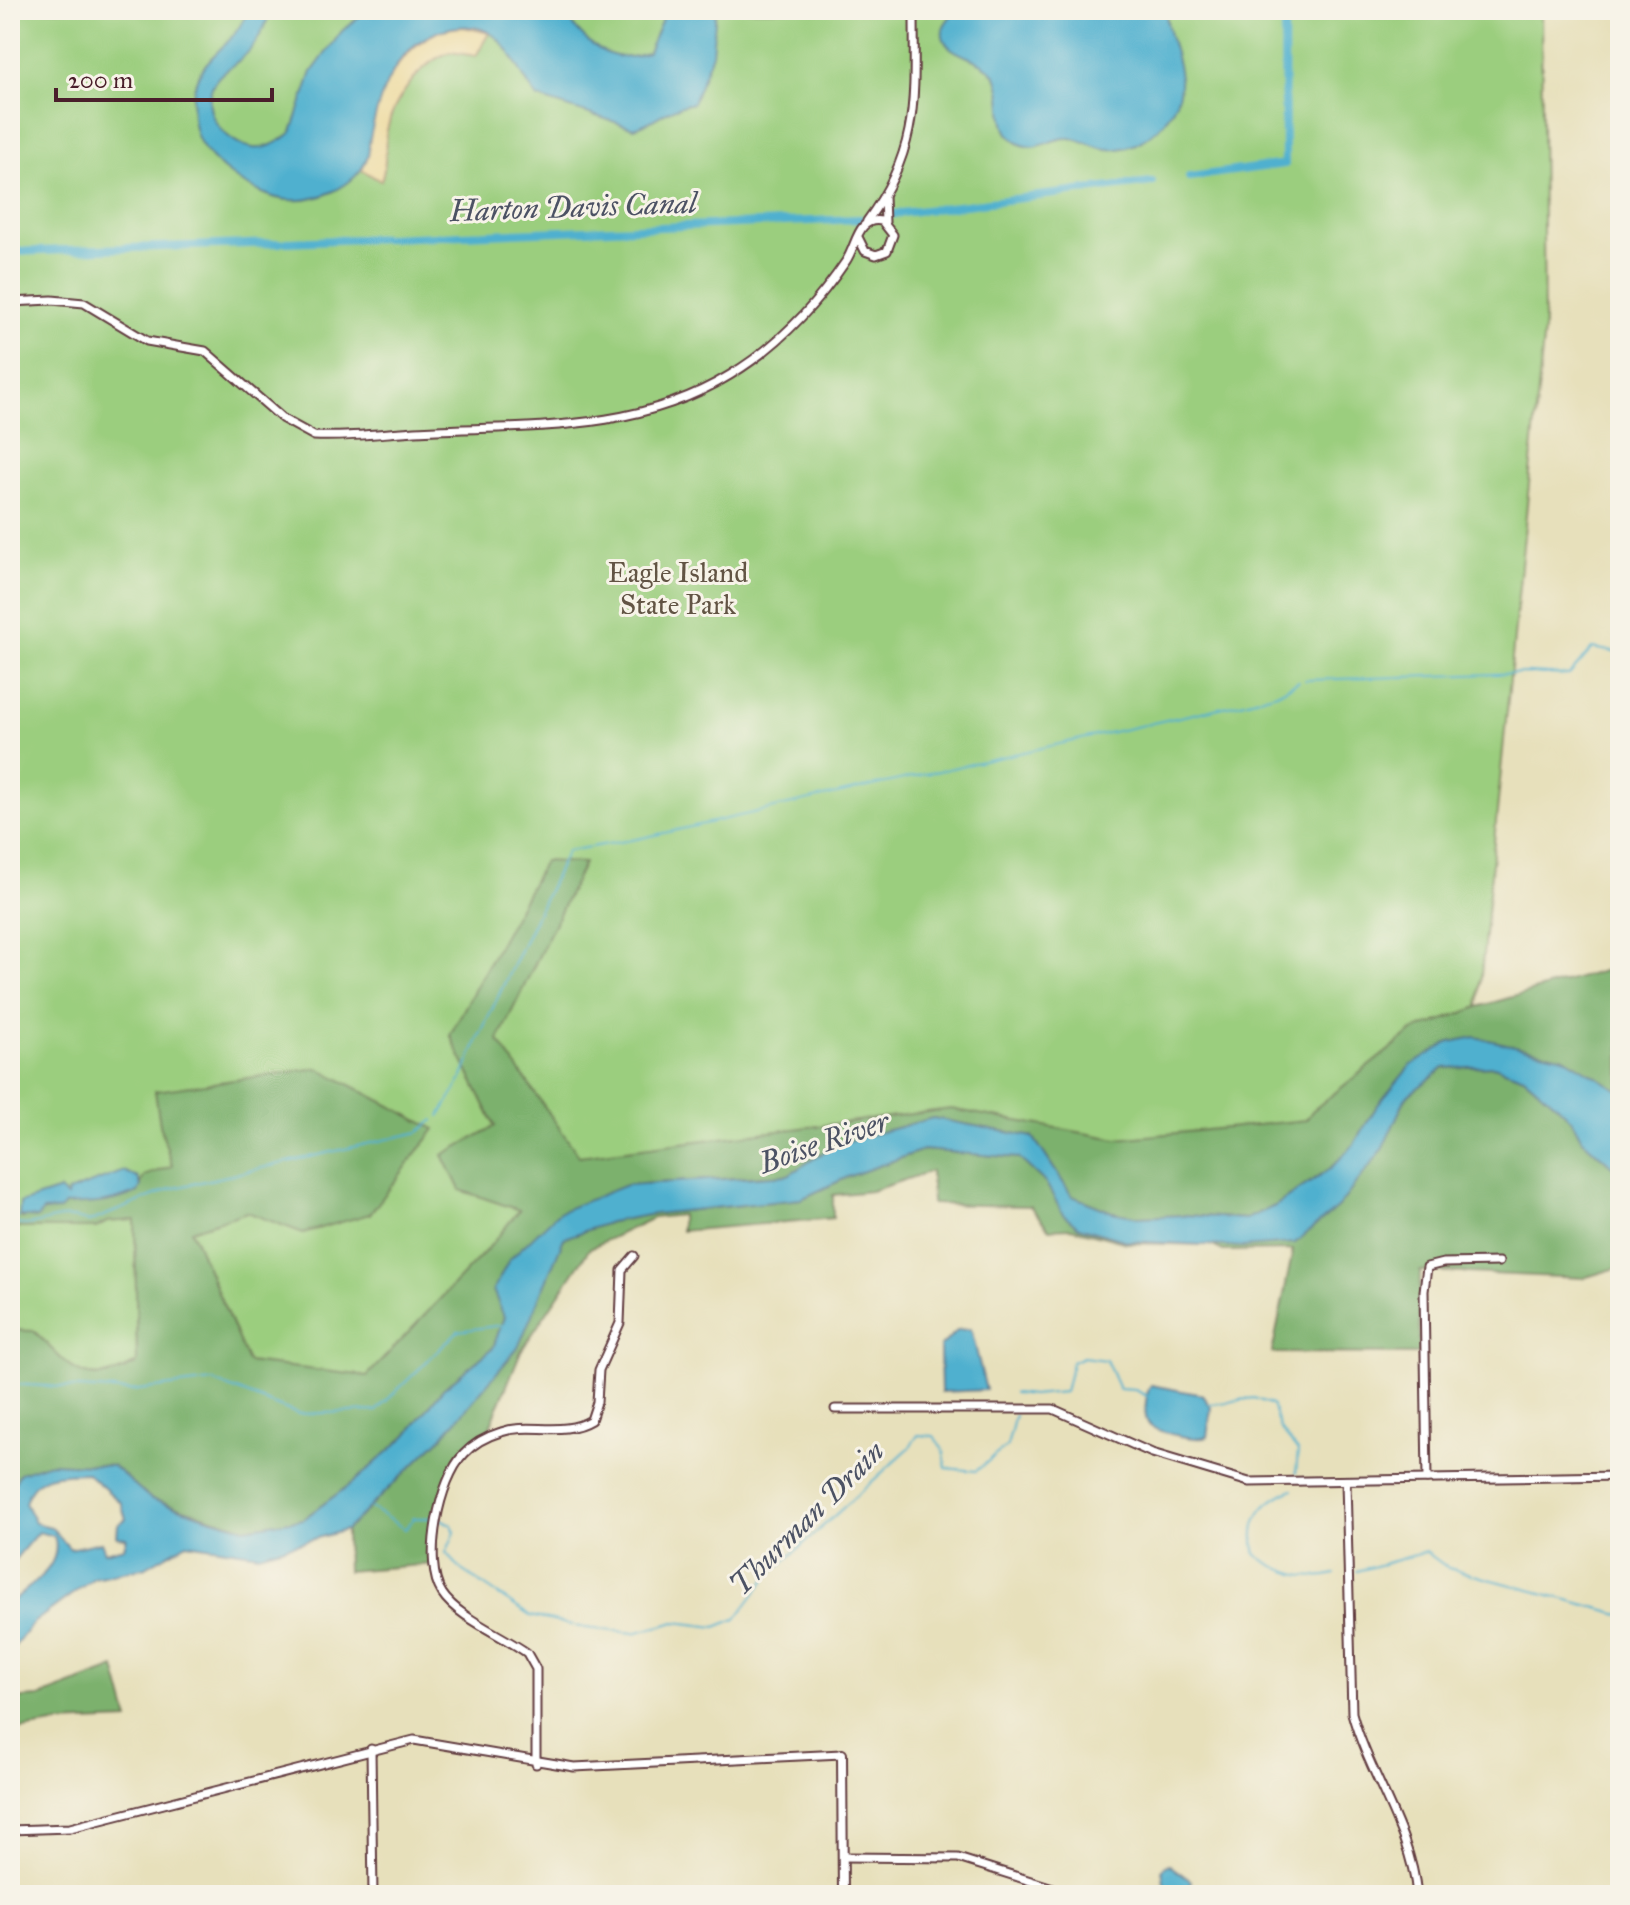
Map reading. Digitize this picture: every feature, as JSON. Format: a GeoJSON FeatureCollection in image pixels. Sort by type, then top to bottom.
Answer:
{"type":"FeatureCollection","features":[{"type":"Feature","properties":{"kind":"street"},"geometry":{"type":"LineString","coordinates":[[10,302],[52,300],[84,303],[147,341],[205,351],[283,419],[314,436],[573,426],[652,411],[728,376],[786,333],[845,263],[900,165],[912,125],[914,10]]}},
{"type":"Feature","properties":{"kind":"street"},"geometry":{"type":"LineString","coordinates":[[845,263],[870,254],[882,254],[891,246],[893,235],[885,222],[884,195]]}},
{"type":"Feature","properties":{"kind":"street"},"geometry":{"type":"LineString","coordinates":[[866,222],[885,222]]}},
{"type":"Feature","properties":{"kind":"street"},"geometry":{"type":"LineString","coordinates":[[858,237],[861,247],[870,254]]}},
{"type":"Feature","properties":{"kind":"street"},"geometry":{"type":"LineString","coordinates":[[536,1764],[536,1669],[527,1653],[455,1607],[442,1595],[432,1561],[438,1518],[452,1472],[463,1454],[480,1442],[502,1432],[530,1428],[561,1429],[591,1420],[597,1402],[599,1370],[620,1323],[622,1270],[634,1256]]}},
{"type":"Feature","properties":{"kind":"street"},"geometry":{"type":"LineString","coordinates":[[1427,1479],[1424,1291],[1427,1267],[1443,1263],[1499,1262]]}},
{"type":"Feature","properties":{"kind":"street"},"geometry":{"type":"LineString","coordinates":[[835,1409],[1053,1409],[1152,1453],[1249,1482],[1620,1476]]}},
{"type":"Feature","properties":{"kind":"street"},"geometry":{"type":"LineString","coordinates":[[1346,1481],[1352,1713],[1360,1742],[1408,1849],[1417,1895]]}},
{"type":"Feature","properties":{"kind":"street"},"geometry":{"type":"LineString","coordinates":[[10,1830],[70,1828],[414,1740],[536,1764],[574,1767],[842,1754],[843,1895]]}},
{"type":"Feature","properties":{"kind":"street"},"geometry":{"type":"LineString","coordinates":[[371,1749],[373,1895]]}},
{"type":"Feature","properties":{"kind":"street"},"geometry":{"type":"LineString","coordinates":[[843,1857],[958,1858],[1075,1895]]}},
{"type":"Feature","properties":{"kind":"green space","name":"Eagle Island State Park"},"geometry":{"type":"Polygon","coordinates":[[[10,10],[1541,10],[1544,330],[1475,1037],[1354,1144],[626,1185],[303,1519],[135,1219],[137,1363],[104,1375],[79,1372],[34,1331],[11,1331],[10,10]]]}},
{"type":"Feature","properties":{"kind":"green space"},"geometry":{"type":"Polygon","coordinates":[[[544,861],[584,863],[498,1040],[579,1156],[951,1109],[1117,1139],[1306,1120],[1312,1111],[1413,1031],[1481,1006],[1620,966],[1620,1091],[1564,1057],[1475,1037],[1377,1106],[1354,1144],[1331,1168],[1275,1206],[1246,1219],[1186,1215],[1138,1217],[1112,1212],[1072,1196],[1033,1137],[933,1118],[837,1144],[788,1175],[627,1185],[559,1213],[504,1317],[493,1348],[443,1389],[407,1435],[355,1481],[303,1519],[245,1528],[151,1499],[113,1466],[50,1463],[10,1494],[10,1330],[34,1331],[69,1365],[91,1375],[104,1375],[137,1363],[135,1220],[107,1222],[96,1228],[12,1228],[10,1213],[22,1218],[65,1205],[138,1192],[144,1176],[172,1166],[160,1125],[155,1091],[318,1068],[435,1129],[370,1214],[303,1233],[247,1212],[191,1230],[248,1362],[367,1376],[491,1245],[519,1210],[460,1190],[443,1155],[495,1126],[450,1035],[544,861]]]}},
{"type":"Feature","properties":{"kind":"green space"},"geometry":{"type":"Polygon","coordinates":[[[1494,1066],[1524,1077],[1557,1105],[1571,1119],[1582,1139],[1620,1173],[1620,1267],[1583,1278],[1420,1271],[1419,1354],[1272,1353],[1293,1250],[1223,1251],[1211,1245],[1127,1243],[1071,1228],[1049,1229],[1030,1206],[932,1204],[931,1171],[871,1191],[833,1195],[833,1218],[681,1231],[681,1215],[653,1218],[590,1248],[521,1351],[487,1434],[468,1444],[455,1459],[438,1515],[433,1564],[347,1571],[346,1530],[443,1436],[545,1276],[564,1238],[610,1222],[654,1214],[801,1199],[850,1176],[923,1150],[1019,1158],[1046,1183],[1063,1214],[1176,1243],[1223,1245],[1338,1207],[1381,1150],[1406,1097],[1444,1068],[1494,1066]]]}},
{"type":"Feature","properties":{"kind":"green space"},"geometry":{"type":"Polygon","coordinates":[[[115,1668],[129,1720],[60,1723],[10,1731],[10,1699],[39,1697],[115,1668]]]}},
{"type":"Feature","properties":{"kind":"sand"},"geometry":{"type":"Polygon","coordinates":[[[464,27],[489,33],[476,56],[450,52],[419,73],[390,118],[381,181],[360,169],[377,104],[393,72],[409,52],[427,37],[440,31],[464,27]]]}},
{"type":"Feature","properties":{"kind":"water"},"geometry":{"type":"Polygon","coordinates":[[[248,10],[269,10],[269,16],[251,49],[214,83],[210,104],[212,115],[224,133],[242,145],[258,148],[274,144],[292,132],[312,72],[342,31],[368,10],[563,10],[579,32],[598,49],[622,57],[648,52],[666,10],[716,10],[712,54],[693,103],[675,108],[634,128],[538,98],[505,47],[484,30],[451,28],[432,34],[404,55],[394,70],[379,103],[368,156],[354,177],[332,192],[293,200],[269,195],[232,176],[205,151],[195,128],[193,97],[196,81],[211,58],[240,26],[248,10]]]}},
{"type":"Feature","properties":{"kind":"water"},"geometry":{"type":"Polygon","coordinates":[[[955,10],[1166,10],[1180,78],[1177,100],[1152,134],[1128,147],[1101,148],[1067,138],[1032,147],[1020,144],[1012,138],[1004,124],[997,79],[984,65],[951,49],[946,43],[943,28],[955,10]]]}},
{"type":"Feature","properties":{"kind":"water"},"geometry":{"type":"Polygon","coordinates":[[[1475,1037],[1564,1057],[1620,1091],[1620,1173],[1582,1139],[1571,1119],[1557,1105],[1524,1077],[1494,1066],[1444,1068],[1406,1097],[1382,1150],[1338,1207],[1295,1243],[1244,1247],[1127,1241],[1079,1227],[1063,1214],[1046,1183],[1019,1158],[923,1150],[850,1176],[801,1199],[654,1214],[610,1222],[564,1238],[518,1348],[443,1436],[346,1530],[259,1554],[187,1543],[146,1567],[94,1578],[33,1623],[10,1652],[10,1603],[50,1566],[56,1547],[54,1536],[38,1532],[10,1565],[10,1491],[20,1473],[50,1463],[113,1466],[151,1499],[209,1518],[245,1528],[303,1519],[355,1481],[407,1435],[443,1389],[493,1348],[504,1317],[493,1290],[509,1260],[559,1212],[626,1185],[788,1175],[837,1144],[933,1118],[1033,1137],[1072,1196],[1112,1212],[1138,1217],[1186,1215],[1246,1219],[1275,1206],[1331,1168],[1354,1144],[1377,1106],[1410,1066],[1450,1042],[1475,1037]],[[87,1473],[57,1475],[41,1480],[34,1485],[25,1503],[35,1523],[51,1527],[70,1549],[101,1542],[105,1552],[124,1547],[127,1538],[117,1537],[118,1524],[126,1519],[121,1503],[87,1473]]]}},
{"type":"Feature","properties":{"kind":"water"},"geometry":{"type":"Polygon","coordinates":[[[124,1171],[138,1178],[141,1186],[138,1192],[109,1201],[65,1205],[60,1210],[43,1211],[37,1218],[19,1216],[20,1203],[60,1190],[67,1197],[68,1192],[124,1171]]]}},
{"type":"Feature","properties":{"kind":"water"},"geometry":{"type":"Polygon","coordinates":[[[971,1329],[986,1390],[941,1392],[940,1347],[958,1330],[971,1329]]]}},
{"type":"Feature","properties":{"kind":"water"},"geometry":{"type":"Polygon","coordinates":[[[1151,1385],[1203,1395],[1211,1408],[1207,1437],[1179,1436],[1152,1427],[1146,1419],[1146,1400],[1151,1385]]]}},
{"type":"Feature","properties":{"kind":"water"},"geometry":{"type":"Polygon","coordinates":[[[1168,1864],[1191,1881],[1187,1894],[1176,1895],[1165,1889],[1162,1869],[1168,1864]]]}},
{"type":"Feature","properties":{"kind":"waterway","name":"Harton Davis Canal"},"geometry":{"type":"LineString","coordinates":[[1189,177],[1285,164],[1284,10]]}},
{"type":"Feature","properties":{"kind":"waterway","name":"Harton Davis Canal"},"geometry":{"type":"LineString","coordinates":[[893,214],[1152,182]]}},
{"type":"Feature","properties":{"kind":"waterway","name":"Harton Davis Canal"},"geometry":{"type":"LineString","coordinates":[[287,242],[860,219]]}},
{"type":"Feature","properties":{"kind":"waterway","name":"Harton Davis Canal"},"geometry":{"type":"LineString","coordinates":[[10,252],[280,243]]}},
{"type":"Feature","properties":{"kind":"waterway"},"geometry":{"type":"LineString","coordinates":[[1305,680],[1526,673],[1569,675],[1593,648],[1620,653]]}},
{"type":"Feature","properties":{"kind":"waterway"},"geometry":{"type":"LineString","coordinates":[[440,1116],[462,1079],[567,851],[637,839],[1237,704],[1277,693],[1299,681]]}},
{"type":"Feature","properties":{"kind":"waterway"},"geometry":{"type":"LineString","coordinates":[[10,1223],[21,1225],[66,1218],[89,1222],[170,1189],[419,1132],[434,1120]]}},
{"type":"Feature","properties":{"kind":"waterway"},"geometry":{"type":"LineString","coordinates":[[10,1217],[19,1216]]}},
{"type":"Feature","properties":{"kind":"waterway"},"geometry":{"type":"LineString","coordinates":[[10,1384],[130,1391],[213,1381],[298,1414],[376,1411],[458,1331],[503,1325]]}},
{"type":"Feature","properties":{"kind":"waterway","name":"Thurman Drain"},"geometry":{"type":"LineString","coordinates":[[1014,1393],[1065,1392],[1072,1362],[1083,1357],[1106,1360],[1119,1389],[1135,1390],[1149,1397]]}},
{"type":"Feature","properties":{"kind":"waterway","name":"Thurman Drain"},"geometry":{"type":"LineString","coordinates":[[1207,1405],[1254,1398],[1272,1405],[1280,1429],[1298,1451],[1296,1473]]}},
{"type":"Feature","properties":{"kind":"waterway","name":"Thurman Drain"},"geometry":{"type":"LineString","coordinates":[[441,1519],[452,1525],[455,1532],[446,1553],[463,1571],[530,1616],[585,1628],[634,1633],[675,1622],[716,1627],[736,1619],[768,1576],[909,1448],[918,1435],[934,1436],[944,1451],[946,1468],[976,1471],[1007,1446],[1015,1415]]}},
{"type":"Feature","properties":{"kind":"waterway","name":"Thurman Drain"},"geometry":{"type":"LineString","coordinates":[[1293,1489],[1265,1506],[1260,1514],[1254,1532],[1256,1555],[1294,1574],[1314,1577],[1335,1574]]}},
{"type":"Feature","properties":{"kind":"waterway","name":"Thurman Drain"},"geometry":{"type":"LineString","coordinates":[[371,1508],[405,1529],[414,1518],[435,1518]]}},
{"type":"Feature","properties":{"kind":"waterway","name":"Thurman Drain"},"geometry":{"type":"LineString","coordinates":[[1357,1571],[1426,1552],[1448,1568],[1620,1614]]}},
{"type":"Feature","properties":{"kind":"water label","name":"Boise River"},"geometry":{"type":"Point","coordinates":[824,1142]}}]}
